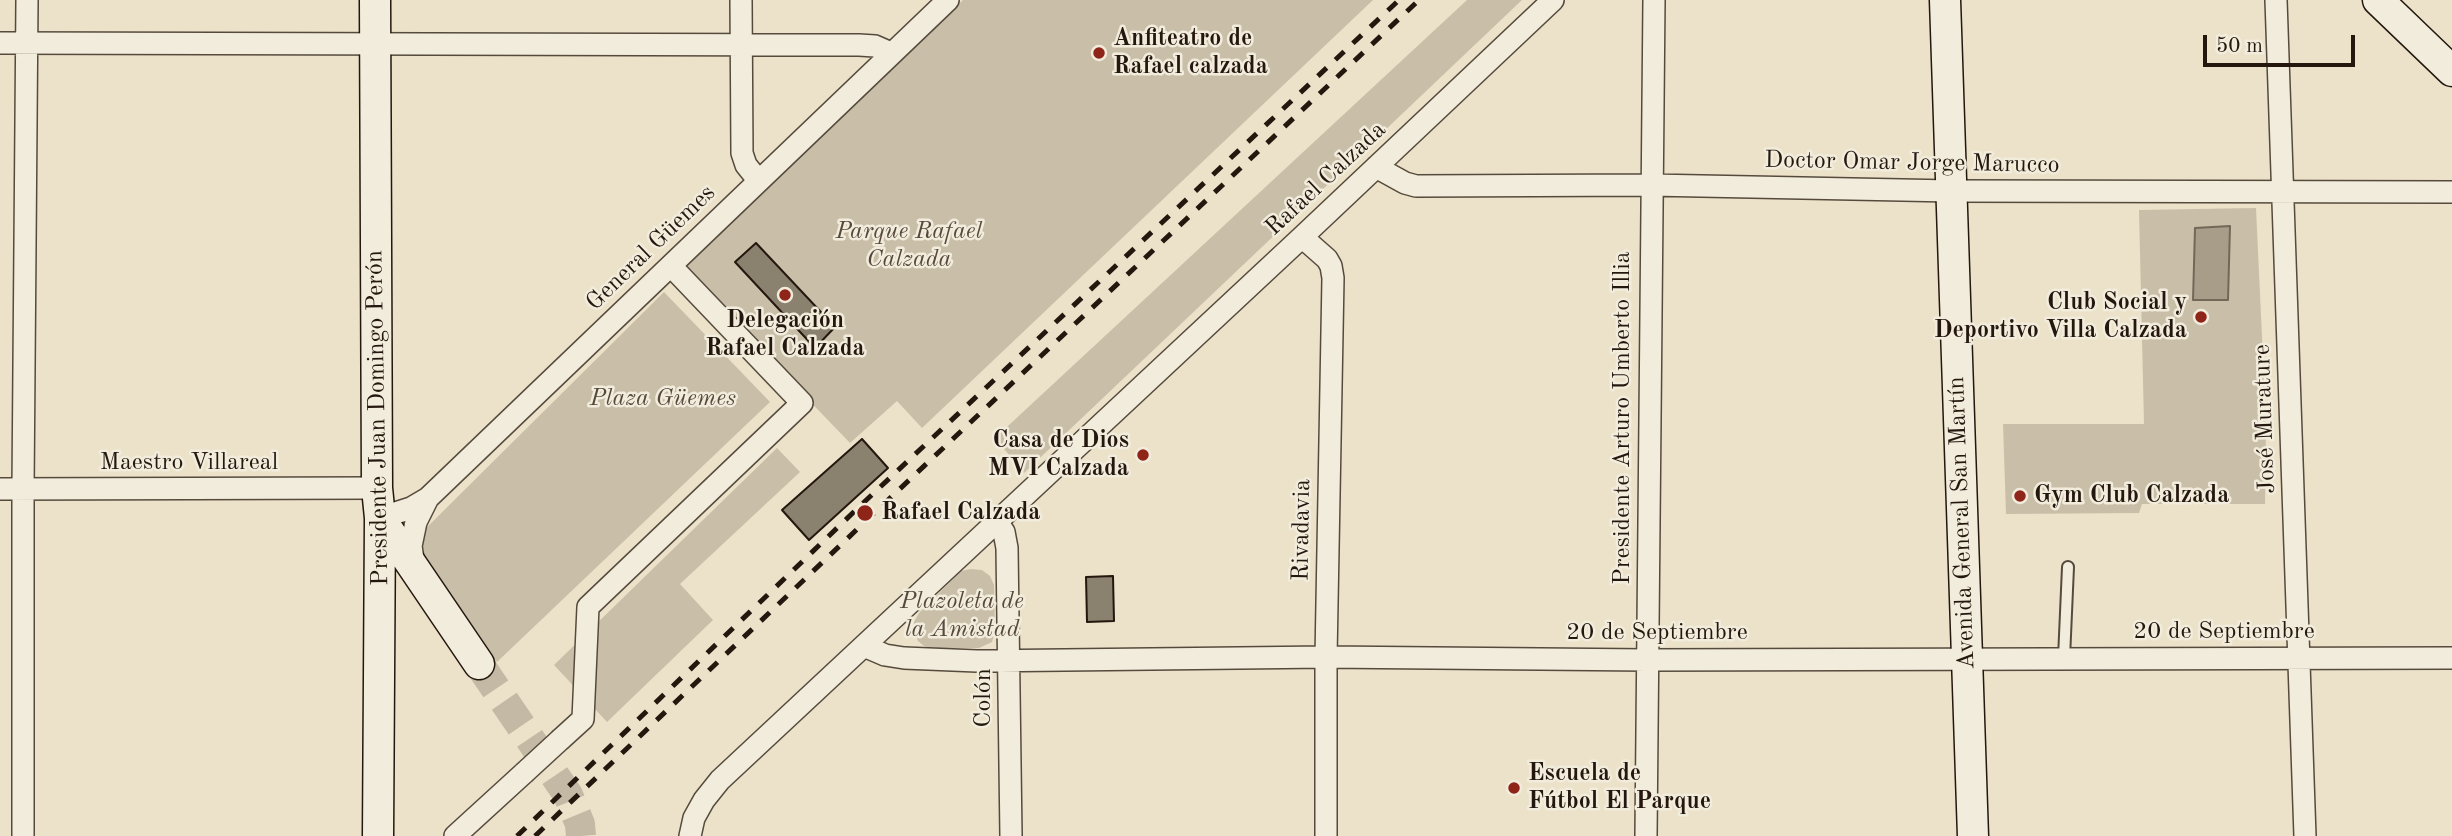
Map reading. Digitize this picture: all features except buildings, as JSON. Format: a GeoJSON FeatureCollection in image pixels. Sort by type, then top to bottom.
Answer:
{"type":"FeatureCollection","features":[{"type":"Feature","properties":{"kind":"street"},"geometry":{"type":"LineString","coordinates":[[23,836],[27,0]]}},
{"type":"Feature","properties":{"kind":"street","name":"Presidente Juan Domingo Perón"},"geometry":{"type":"LineString","coordinates":[[375,0],[377,488],[380,519],[378,836]]}},
{"type":"Feature","properties":{"kind":"street"},"geometry":{"type":"LineString","coordinates":[[741,0],[742,153],[746,165],[758,180]]}},
{"type":"Feature","properties":{"kind":"street","name":"General Güemes"},"geometry":{"type":"LineString","coordinates":[[380,519],[411,508],[428,498],[948,0]]}},
{"type":"Feature","properties":{"kind":"street","name":"Rafael Calzada"},"geometry":{"type":"LineString","coordinates":[[690,836],[694,818],[720,780],[1553,0]]}},
{"type":"Feature","properties":{"kind":"street","name":"Presidente Arturo Umberto Illia"},"geometry":{"type":"LineString","coordinates":[[1646,836],[1654,0]]}},
{"type":"Feature","properties":{"kind":"street","name":"Avenida General San Martín"},"geometry":{"type":"LineString","coordinates":[[1945,0],[1973,836]]}},
{"type":"Feature","properties":{"kind":"street","name":"José Murature"},"geometry":{"type":"LineString","coordinates":[[2276,0],[2305,836]]}},
{"type":"Feature","properties":{"kind":"street"},"geometry":{"type":"LineString","coordinates":[[2378,0],[2452,71]]}},
{"type":"Feature","properties":{"kind":"street"},"geometry":{"type":"LineString","coordinates":[[0,43],[859,45],[875,46],[891,53]]}},
{"type":"Feature","properties":{"kind":"street","name":"Doctor Omar Jorge Marucco"},"geometry":{"type":"LineString","coordinates":[[1376,167],[1416,186],[1651,185],[1952,191],[2452,192]]}},
{"type":"Feature","properties":{"kind":"street","name":"Rivadavia"},"geometry":{"type":"LineString","coordinates":[[1302,237],[1327,259],[1333,278],[1326,657],[1326,836]]}},
{"type":"Feature","properties":{"kind":"street"},"geometry":{"type":"LineString","coordinates":[[455,836],[583,719],[588,607],[802,403],[671,266]]}},
{"type":"Feature","properties":{"kind":"street","name":"Maestro Villareal"},"geometry":{"type":"LineString","coordinates":[[0,489],[377,488]]}},
{"type":"Feature","properties":{"kind":"street"},"geometry":{"type":"LineString","coordinates":[[414,568],[411,545],[416,522],[428,498]]}},
{"type":"Feature","properties":{"kind":"street"},"geometry":{"type":"LineString","coordinates":[[380,519],[479,664]]}},
{"type":"Feature","properties":{"kind":"street","name":"Colón"},"geometry":{"type":"LineString","coordinates":[[996,520],[1004,531],[1007,548],[1011,836]]}},
{"type":"Feature","properties":{"kind":"street","name":"20 de Septiembre"},"geometry":{"type":"LineString","coordinates":[[864,646],[904,658],[1010,660],[1326,657],[1647,660],[2452,658]]}},
{"type":"Feature","properties":{"kind":"lane"},"geometry":{"type":"LineString","coordinates":[[2064,658],[2068,567]]}},
{"type":"Feature","properties":{"kind":"green space","name":"Parque Rafael Calzada"},"geometry":{"type":"Polygon","coordinates":[[[963,0],[1373,0],[922,428],[897,401],[850,443],[694,281],[686,269],[687,262],[963,0]]]}},
{"type":"Feature","properties":{"kind":"green space"},"geometry":{"type":"Polygon","coordinates":[[[1467,0],[1522,0],[1024,473],[995,438],[1467,0]]]}},
{"type":"Feature","properties":{"kind":"green space","name":"Club Social y Deportivo Villa Calzada"},"geometry":{"type":"Polygon","coordinates":[[[2256,208],[2266,423],[2265,504],[2142,504],[2139,513],[2006,514],[2003,424],[2144,424],[2139,210],[2256,208]]]}},
{"type":"Feature","properties":{"kind":"green space","name":"Plaza Güemes"},"geometry":{"type":"Polygon","coordinates":[[[664,292],[770,402],[497,662],[407,547],[664,292]]]}},
{"type":"Feature","properties":{"kind":"green space"},"geometry":{"type":"Polygon","coordinates":[[[777,448],[800,472],[680,584],[713,620],[607,722],[554,665],[777,448]]]}},
{"type":"Feature","properties":{"kind":"green space","name":"Plazoleta de la Amistad"},"geometry":{"type":"Polygon","coordinates":[[[982,570],[990,576],[994,585],[995,630],[992,642],[979,648],[924,646],[918,641],[915,632],[914,622],[919,613],[961,571],[982,570]]]}},
{"type":"Feature","properties":{"kind":"shaded area"},"geometry":{"type":"Polygon","coordinates":[[[2230,226],[2228,300],[2193,300],[2195,228],[2230,226]]]}},
{"type":"Feature","properties":{"kind":"tunnel"},"geometry":{"type":"LineString","coordinates":[[479,664],[568,795],[580,824],[581,836]]}},
{"type":"Feature","properties":{"kind":"railway"},"geometry":{"type":"LineString","coordinates":[[517,836],[861,505],[1399,0]]}},
{"type":"Feature","properties":{"kind":"railway"},"geometry":{"type":"LineString","coordinates":[[535,836],[1419,0]]}},
{"type":"Feature","properties":{"kind":"place","name":"Anfiteatro de Rafael calzada"},"geometry":{"type":"Point","coordinates":[1099,53]}},
{"type":"Feature","properties":{"kind":"place","name":"Delegación Rafael Calzada"},"geometry":{"type":"Point","coordinates":[785,295]}},
{"type":"Feature","properties":{"kind":"place","name":"Club Social y Deportivo Villa Calzada"},"geometry":{"type":"Point","coordinates":[2201,317]}},
{"type":"Feature","properties":{"kind":"place","name":"Casa de Dios MVI Calzada"},"geometry":{"type":"Point","coordinates":[1143,455]}},
{"type":"Feature","properties":{"kind":"place","name":"Gym Club Calzada"},"geometry":{"type":"Point","coordinates":[2020,496]}},
{"type":"Feature","properties":{"kind":"place","name":"Rafael Calzada"},"geometry":{"type":"Point","coordinates":[865,513]}},
{"type":"Feature","properties":{"kind":"place","name":"Escuela de Fútbol El Parque"},"geometry":{"type":"Point","coordinates":[1514,788]}}]}
